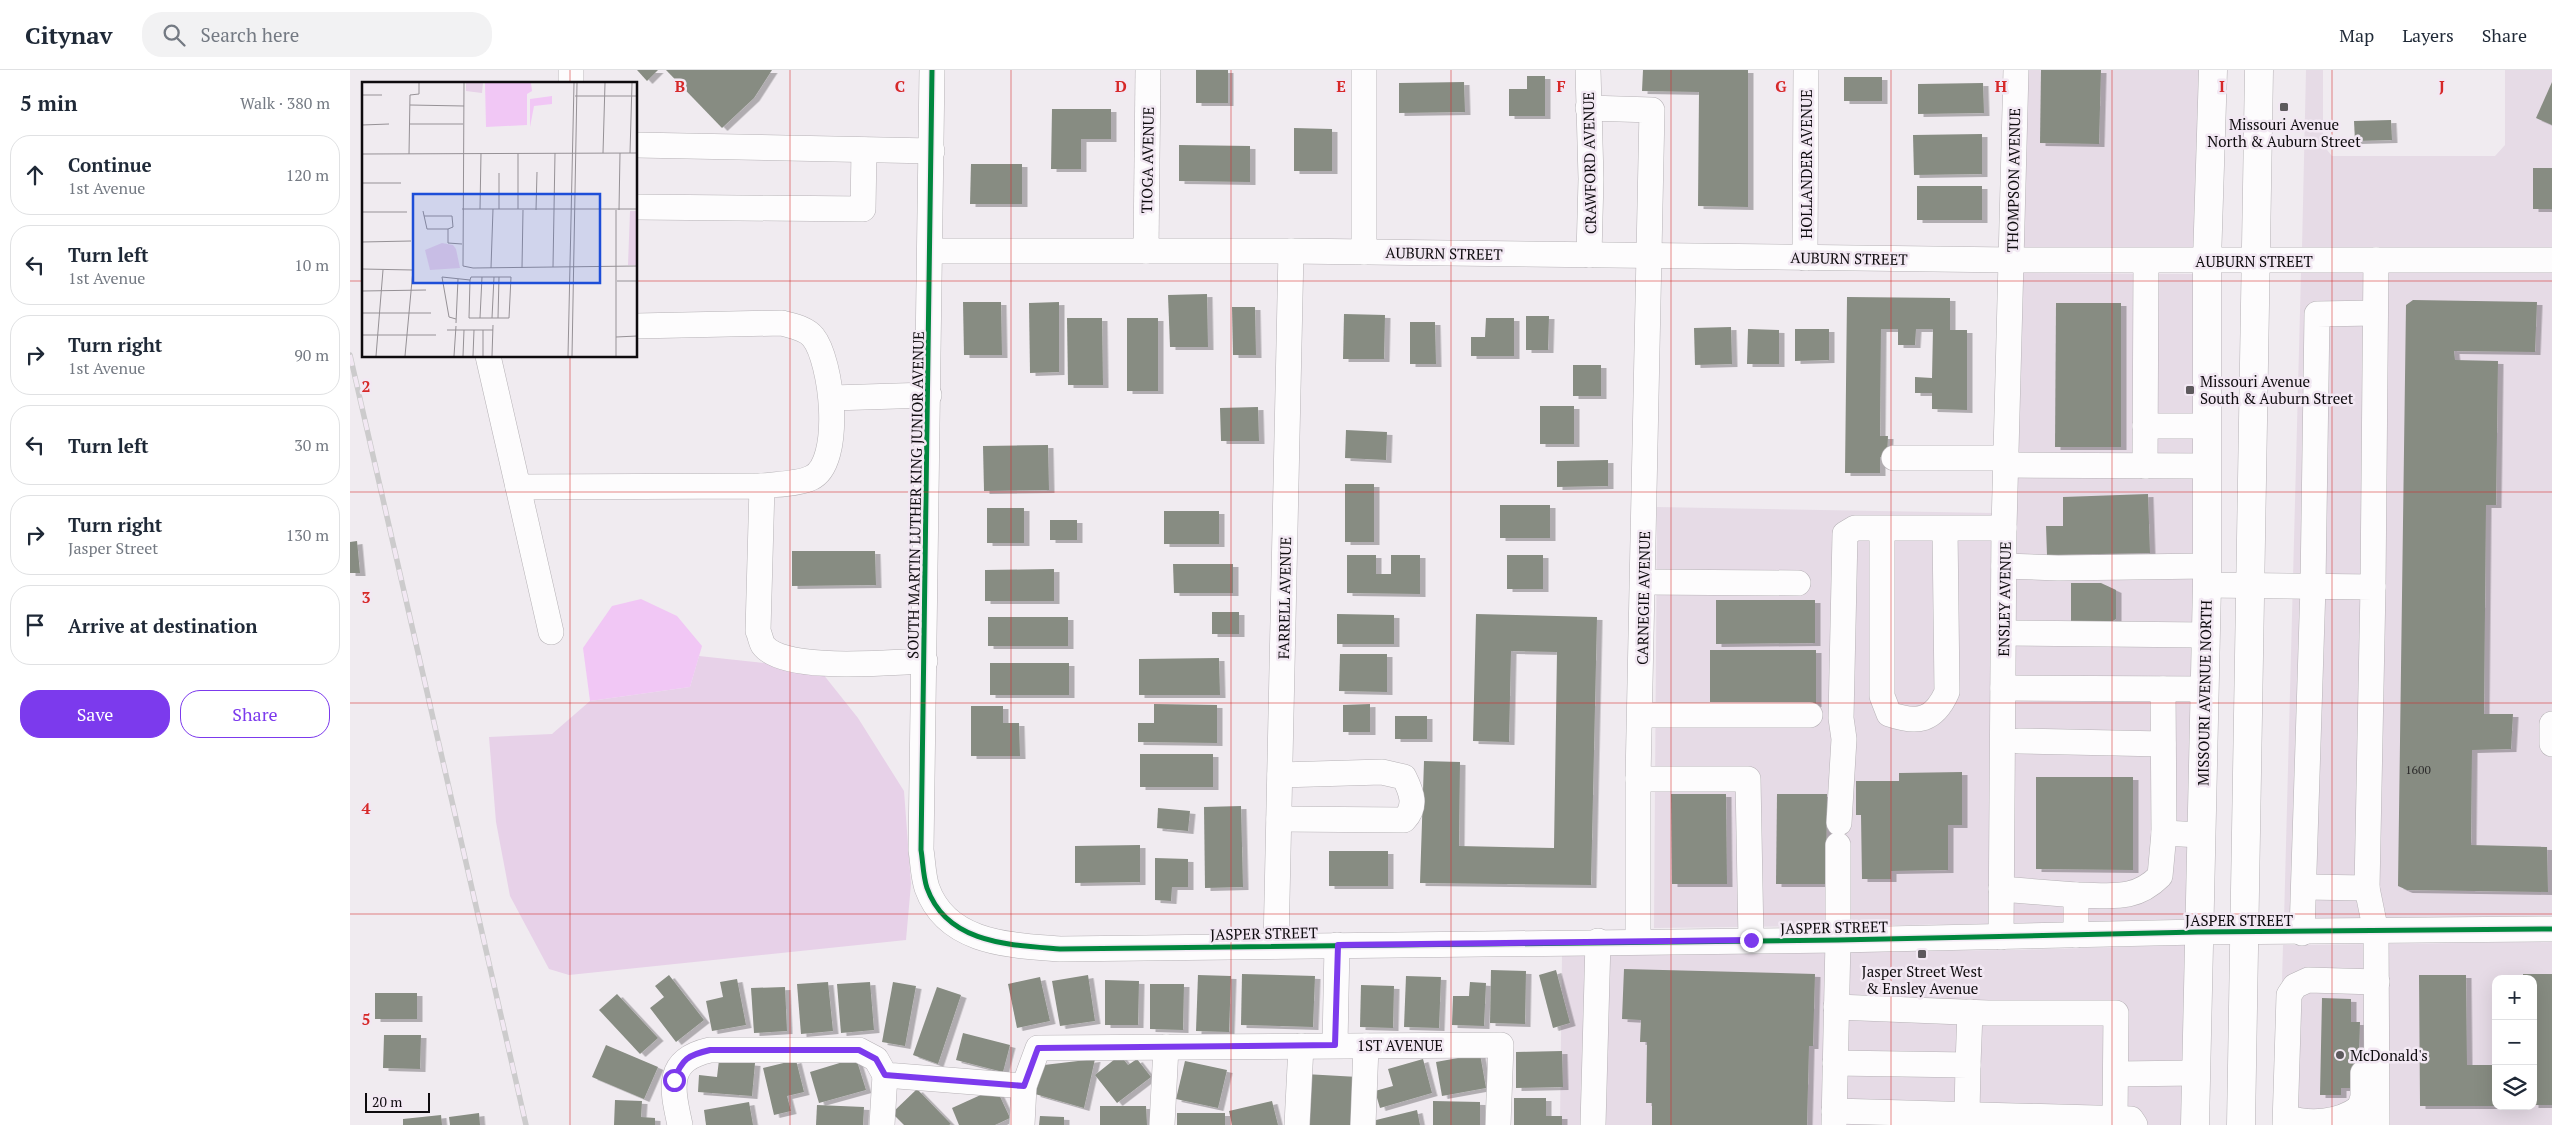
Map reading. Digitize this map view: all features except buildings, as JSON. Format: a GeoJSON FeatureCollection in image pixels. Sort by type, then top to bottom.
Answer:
{"type":"FeatureCollection","features":[{"type":"Feature","properties":{"kind":"main road","name":"MISSOURI AVENUE NORTH"},"geometry":{"type":"LineString","coordinates":[[2195,1125],[2207,576],[2207,261],[2213,70]]}},
{"type":"Feature","properties":{"kind":"main road"},"geometry":{"type":"LineString","coordinates":[[2240,1125],[2251,585],[2254,261],[2259,70]]}},
{"type":"Feature","properties":{"kind":"street","name":"SOUTH MARTIN LUTHER KING JUNIOR AVENUE"},"geometry":{"type":"LineString","coordinates":[[932,70],[922,850],[928,888],[944,916]]}},
{"type":"Feature","properties":{"kind":"street","name":"TIOGA AVENUE"},"geometry":{"type":"LineString","coordinates":[[1146,251],[1148,70]]}},
{"type":"Feature","properties":{"kind":"street"},"geometry":{"type":"LineString","coordinates":[[1364,70],[1364,252]]}},
{"type":"Feature","properties":{"kind":"street","name":"CRAWFORD AVENUE"},"geometry":{"type":"LineString","coordinates":[[1588,70],[1591,179],[1589,255]]}},
{"type":"Feature","properties":{"kind":"street","name":"HOLLANDER AVENUE"},"geometry":{"type":"LineString","coordinates":[[1805,258],[1806,70]]}},
{"type":"Feature","properties":{"kind":"street","name":"THOMPSON AVENUE"},"geometry":{"type":"LineString","coordinates":[[2012,260],[2016,70]]}},
{"type":"Feature","properties":{"kind":"street","name":"CARNEGIE AVENUE"},"geometry":{"type":"LineString","coordinates":[[1588,108],[1652,110],[1638,779],[1638,941]]}},
{"type":"Feature","properties":{"kind":"street"},"geometry":{"type":"LineString","coordinates":[[638,145],[932,151]]}},
{"type":"Feature","properties":{"kind":"street"},"geometry":{"type":"LineString","coordinates":[[638,207],[863,209],[864,150]]}},
{"type":"Feature","properties":{"kind":"street","name":"AUBURN STREET"},"geometry":{"type":"LineString","coordinates":[[931,251],[1291,251],[2146,261],[2552,260]]}},
{"type":"Feature","properties":{"kind":"street","name":"FARRELL AVENUE"},"geometry":{"type":"LineString","coordinates":[[1276,946],[1291,251]]}},
{"type":"Feature","properties":{"kind":"street","name":"ENSLEY AVENUE"},"geometry":{"type":"LineString","coordinates":[[2001,937],[2009,890],[2012,689],[2004,633],[2004,528],[2012,260]]}},
{"type":"Feature","properties":{"kind":"street"},"geometry":{"type":"LineString","coordinates":[[2376,260],[2373,587],[2367,888],[2376,932],[2378,1125]]}},
{"type":"Feature","properties":{"kind":"street"},"geometry":{"type":"LineString","coordinates":[[2145,466],[2146,261]]}},
{"type":"Feature","properties":{"kind":"street"},"geometry":{"type":"LineString","coordinates":[[2302,933],[2305,887],[2313,586],[2317,314],[2375,313]]}},
{"type":"Feature","properties":{"kind":"street"},"geometry":{"type":"LineString","coordinates":[[518,487],[762,486],[812,478],[824,465],[830,440],[832,398],[821,349],[811,335],[797,327],[782,323],[638,326]]}},
{"type":"Feature","properties":{"kind":"street"},"geometry":{"type":"LineString","coordinates":[[488,358],[551,632]]}},
{"type":"Feature","properties":{"kind":"street"},"geometry":{"type":"LineString","coordinates":[[832,398],[929,396]]}},
{"type":"Feature","properties":{"kind":"street"},"geometry":{"type":"LineString","coordinates":[[2145,426],[2207,426]]}},
{"type":"Feature","properties":{"kind":"street"},"geometry":{"type":"LineString","coordinates":[[1894,458],[2145,466],[2207,466]]}},
{"type":"Feature","properties":{"kind":"street"},"geometry":{"type":"LineString","coordinates":[[762,486],[758,631],[764,646],[785,660],[809,663],[925,661]]}},
{"type":"Feature","properties":{"kind":"street"},"geometry":{"type":"LineString","coordinates":[[1836,1007],[1979,1013],[2116,1013],[2117,1074],[2125,1122],[1967,1115],[1834,1118],[1838,834],[1844,739],[1841,718],[1843,540],[1845,534],[1850,530],[1882,528],[2004,528]]}},
{"type":"Feature","properties":{"kind":"street"},"geometry":{"type":"LineString","coordinates":[[1882,528],[1882,696],[1888,714],[1903,719],[1929,718],[1940,709],[1947,692],[1945,528]]}},
{"type":"Feature","properties":{"kind":"street"},"geometry":{"type":"LineString","coordinates":[[2004,566],[2207,576],[2251,585],[2373,587]]}},
{"type":"Feature","properties":{"kind":"street"},"geometry":{"type":"LineString","coordinates":[[1643,582],[1798,583]]}},
{"type":"Feature","properties":{"kind":"street"},"geometry":{"type":"LineString","coordinates":[[2004,633],[2206,635]]}},
{"type":"Feature","properties":{"kind":"street"},"geometry":{"type":"LineString","coordinates":[[2163,689],[2164,833],[2160,876],[2147,889],[2133,895],[2076,895],[2009,890],[2020,741],[2012,689],[2163,689],[2204,689]]}},
{"type":"Feature","properties":{"kind":"street"},"geometry":{"type":"LineString","coordinates":[[1640,715],[1810,715]]}},
{"type":"Feature","properties":{"kind":"street"},"geometry":{"type":"LineString","coordinates":[[2552,724],[2552,744]]}},
{"type":"Feature","properties":{"kind":"street"},"geometry":{"type":"LineString","coordinates":[[2020,741],[2163,744]]}},
{"type":"Feature","properties":{"kind":"street"},"geometry":{"type":"LineString","coordinates":[[1279,819],[1404,820],[1411,813],[1413,794],[1404,777],[1382,772],[1280,775]]}},
{"type":"Feature","properties":{"kind":"street"},"geometry":{"type":"LineString","coordinates":[[1638,779],[1748,779],[1751,940]]}},
{"type":"Feature","properties":{"kind":"street"},"geometry":{"type":"LineString","coordinates":[[2164,833],[2200,835]]}},
{"type":"Feature","properties":{"kind":"street"},"geometry":{"type":"LineString","coordinates":[[2305,887],[2367,888]]}},
{"type":"Feature","properties":{"kind":"street"},"geometry":{"type":"LineString","coordinates":[[2076,895],[2076,935]]}},
{"type":"Feature","properties":{"kind":"street","name":"JASPER STREET"},"geometry":{"type":"LineString","coordinates":[[944,916],[968,934],[1008,945],[1060,949],[1598,941],[1838,940],[2198,932],[2302,933],[2552,929]]}},
{"type":"Feature","properties":{"kind":"street"},"geometry":{"type":"LineString","coordinates":[[1593,1125],[1598,941]]}},
{"type":"Feature","properties":{"kind":"street"},"geometry":{"type":"LineString","coordinates":[[1335,1045],[1338,945]]}},
{"type":"Feature","properties":{"kind":"street"},"geometry":{"type":"LineString","coordinates":[[2308,980],[2377,982],[2365,1020],[2362,1097],[2357,1117],[2314,1124],[2292,1123],[2289,995],[2295,986],[2308,980]]}},
{"type":"Feature","properties":{"kind":"street"},"geometry":{"type":"LineString","coordinates":[[1967,1115],[1968,1065],[1979,1013]]}},
{"type":"Feature","properties":{"kind":"street","name":"1ST AVENUE"},"geometry":{"type":"LineString","coordinates":[[1024,1086],[1038,1048],[1501,1045],[1498,1125]]}},
{"type":"Feature","properties":{"kind":"street"},"geometry":{"type":"LineString","coordinates":[[1297,1125],[1300,1046]]}},
{"type":"Feature","properties":{"kind":"street"},"geometry":{"type":"LineString","coordinates":[[1363,1125],[1366,1046]]}},
{"type":"Feature","properties":{"kind":"street"},"geometry":{"type":"LineString","coordinates":[[1162,1125],[1166,1047]]}},
{"type":"Feature","properties":{"kind":"street"},"geometry":{"type":"LineString","coordinates":[[680,1125],[674,1097],[674,1080],[681,1064],[694,1054],[710,1050],[859,1050],[876,1059],[885,1075],[882,1125]]}},
{"type":"Feature","properties":{"kind":"street"},"geometry":{"type":"LineString","coordinates":[[1835,1063],[1968,1065]]}},
{"type":"Feature","properties":{"kind":"street"},"geometry":{"type":"LineString","coordinates":[[2117,1074],[2196,1073]]}},
{"type":"Feature","properties":{"kind":"street"},"geometry":{"type":"LineString","coordinates":[[885,1075],[1024,1086],[1022,1125]]}},
{"type":"Feature","properties":{"kind":"shaded area"},"geometry":{"type":"Polygon","coordinates":[[[2027,70],[2202,70],[2196,248],[2023,248],[2027,70]]]}},
{"type":"Feature","properties":{"kind":"shaded area"},"geometry":{"type":"Polygon","coordinates":[[[2306,70],[2323,70],[2323,145],[2332,156],[2495,156],[2505,145],[2505,70],[2552,70],[2552,247],[2302,248],[2306,70]]]}},
{"type":"Feature","properties":{"kind":"shaded area"},"geometry":{"type":"Polygon","coordinates":[[[2552,272],[2552,917],[2284,920],[2301,273],[2552,272]]]}},
{"type":"Feature","properties":{"kind":"shaded area"},"geometry":{"type":"Polygon","coordinates":[[[2022,273],[2196,274],[2196,584],[2187,919],[2012,924],[2016,528],[2022,273]]]}},
{"type":"Feature","properties":{"kind":"shaded area"},"geometry":{"type":"Polygon","coordinates":[[[1657,507],[1994,513],[1990,924],[1654,928],[1657,507]]]}},
{"type":"Feature","properties":{"kind":"shaded area"},"geometry":{"type":"Polygon","coordinates":[[[641,599],[677,616],[702,646],[690,687],[590,701],[583,648],[612,606],[641,599]]]}},
{"type":"Feature","properties":{"kind":"shaded area"},"geometry":{"type":"Polygon","coordinates":[[[699,656],[819,669],[858,718],[904,791],[911,884],[906,940],[569,975],[549,969],[510,896],[496,822],[489,737],[552,734],[590,701],[690,687],[699,656]]]}},
{"type":"Feature","properties":{"kind":"shaded area"},"geometry":{"type":"Polygon","coordinates":[[[2552,942],[2552,1125],[2278,1125],[2283,945],[2552,942]]]}},
{"type":"Feature","properties":{"kind":"shaded area"},"geometry":{"type":"Polygon","coordinates":[[[2187,945],[2184,1125],[1560,1125],[1562,954],[2011,950],[2187,945]]]}},
{"type":"Feature","properties":{"kind":"railway"},"geometry":{"type":"LineString","coordinates":[[350,355],[526,1125]]}},
{"type":"Feature","properties":{"kind":"cycle path"},"geometry":{"type":"LineString","coordinates":[[932,70],[921,850],[927,888],[936,907],[949,921],[965,931],[1001,943],[1060,949],[1838,940],[2198,932],[2552,929]]}},
{"type":"Feature","properties":{"kind":"place","name":"Missouri Avenue North & Auburn Street"},"geometry":{"type":"Point","coordinates":[2284,107]}},
{"type":"Feature","properties":{"kind":"place","name":"Missouri Avenue South & Auburn Street"},"geometry":{"type":"Point","coordinates":[2190,390]}},
{"type":"Feature","properties":{"kind":"place","name":"Jasper Street West & Ensley Avenue"},"geometry":{"type":"Point","coordinates":[1922,954]}},
{"type":"Feature","properties":{"kind":"place","name":"McDonald's"},"geometry":{"type":"Point","coordinates":[2340,1055]}},
{"type":"Feature","properties":{"kind":"route"},"geometry":{"type":"LineString","coordinates":[[674,1080],[681,1064],[694,1054],[710,1050],[859,1050],[876,1059],[885,1075],[1024,1086],[1038,1048],[1335,1045],[1338,945],[1751,940]]}}]}
